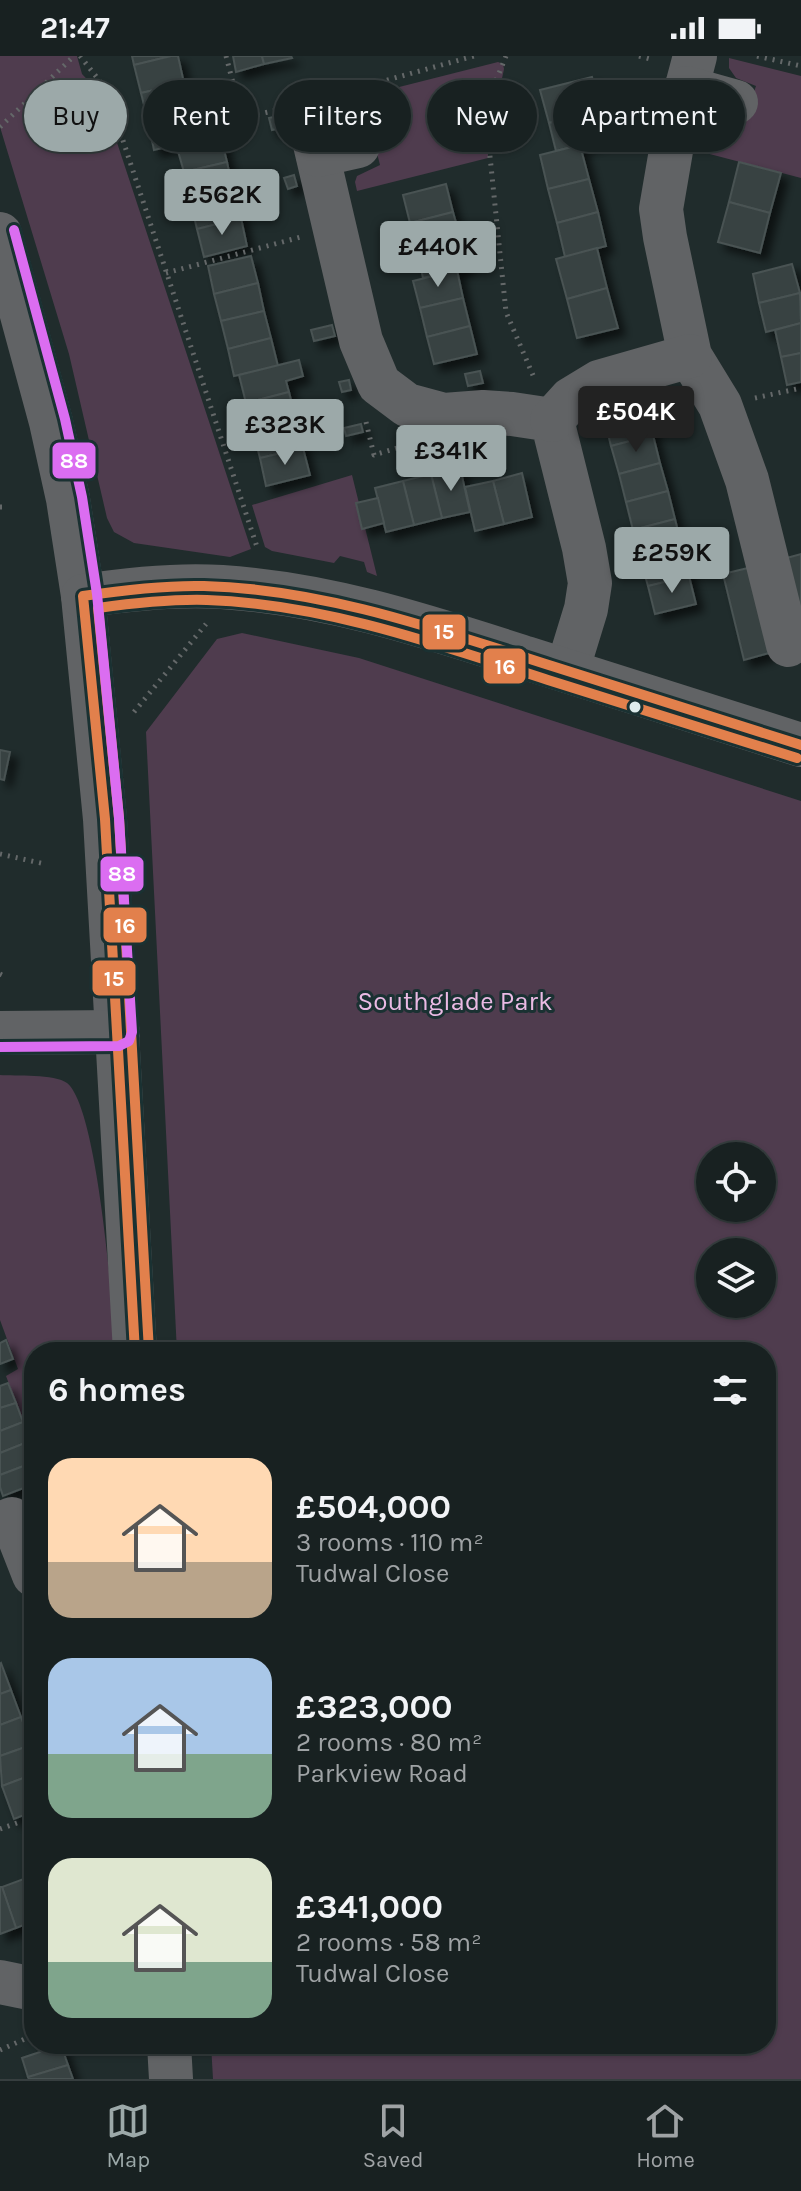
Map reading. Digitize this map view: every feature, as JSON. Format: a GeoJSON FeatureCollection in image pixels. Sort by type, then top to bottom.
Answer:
{"type":"FeatureCollection","features":[{"type":"Feature","properties":{"kind":"street"},"geometry":{"type":"LineString","coordinates":[[691,72],[673,139],[661,209],[665,237],[690,356],[720,405],[747,480],[788,645]]}},
{"type":"Feature","properties":{"kind":"street"},"geometry":{"type":"LineString","coordinates":[[322,152],[335,228],[361,341],[379,384],[407,405],[444,415],[483,412],[552,420]]}},
{"type":"Feature","properties":{"kind":"street"},"geometry":{"type":"LineString","coordinates":[[0,234],[51,422],[68,499],[83,596],[105,819],[134,1342]]}},
{"type":"Feature","properties":{"kind":"street"},"geometry":{"type":"LineString","coordinates":[[552,420],[571,399],[599,382],[690,356]]}},
{"type":"Feature","properties":{"kind":"street"},"geometry":{"type":"LineString","coordinates":[[552,420],[590,583],[586,609],[567,671]]}},
{"type":"Feature","properties":{"kind":"street"},"geometry":{"type":"LineString","coordinates":[[83,596],[181,585],[269,591],[349,605],[801,745]]}},
{"type":"Feature","properties":{"kind":"street"},"geometry":{"type":"LineString","coordinates":[[0,1033],[118,1032]]}},
{"type":"Feature","properties":{"kind":"street"},"geometry":{"type":"LineString","coordinates":[[0,1524],[12,1519],[24,1550]]}},
{"type":"Feature","properties":{"kind":"street"},"geometry":{"type":"LineString","coordinates":[[0,1982],[24,1987]]}},
{"type":"Feature","properties":{"kind":"street"},"geometry":{"type":"LineString","coordinates":[[170,2054],[171,2079]]}},
{"type":"Feature","properties":{"kind":"path"},"geometry":{"type":"LineString","coordinates":[[0,127],[74,56]]}},
{"type":"Feature","properties":{"kind":"path"},"geometry":{"type":"LineString","coordinates":[[80,56],[106,89],[258,550]]}},
{"type":"Feature","properties":{"kind":"path"},"geometry":{"type":"LineString","coordinates":[[226,56],[242,118],[274,121]]}},
{"type":"Feature","properties":{"kind":"path"},"geometry":{"type":"LineString","coordinates":[[411,84],[474,56]]}},
{"type":"Feature","properties":{"kind":"path"},"geometry":{"type":"LineString","coordinates":[[506,56],[485,108],[506,312],[552,420]]}},
{"type":"Feature","properties":{"kind":"path"},"geometry":{"type":"LineString","coordinates":[[757,56],[801,66]]}},
{"type":"Feature","properties":{"kind":"path"},"geometry":{"type":"LineString","coordinates":[[166,273],[335,228]]}},
{"type":"Feature","properties":{"kind":"path"},"geometry":{"type":"LineString","coordinates":[[133,713],[214,615]]}},
{"type":"Feature","properties":{"kind":"path"},"geometry":{"type":"LineString","coordinates":[[0,854],[45,864]]}},
{"type":"Feature","properties":{"kind":"path"},"geometry":{"type":"LineString","coordinates":[[0,1829],[24,1821]]}},
{"type":"Feature","properties":{"kind":"path"},"geometry":{"type":"LineString","coordinates":[[0,2050],[24,2039]]}},
{"type":"Feature","properties":{"kind":"green space"},"geometry":{"type":"Polygon","coordinates":[[[0,56],[77,56],[82,74],[88,80],[24,80],[24,152],[120,152],[251,549],[230,557],[134,543],[114,532],[107,518],[69,354],[0,127],[0,56]]]}},
{"type":"Feature","properties":{"kind":"green space"},"geometry":{"type":"Polygon","coordinates":[[[729,58],[801,76],[801,178],[702,152],[745,152],[745,119],[756,86],[736,78],[729,68],[729,58]]]}},
{"type":"Feature","properties":{"kind":"green space"},"geometry":{"type":"Polygon","coordinates":[[[498,62],[503,64],[502,80],[427,80],[427,152],[488,152],[488,158],[357,191],[357,176],[380,165],[377,152],[411,152],[411,84],[498,62]]]}},
{"type":"Feature","properties":{"kind":"green space"},"geometry":{"type":"Polygon","coordinates":[[[352,475],[377,576],[367,572],[364,562],[340,556],[334,563],[265,547],[252,505],[352,475]]]}},
{"type":"Feature","properties":{"kind":"green space","name":"Southglade Park"},"geometry":{"type":"Polygon","coordinates":[[[242,633],[359,658],[801,801],[801,2079],[213,2079],[212,2054],[776,2054],[776,1342],[176,1342],[146,732],[217,639],[242,633]]]}},
{"type":"Feature","properties":{"kind":"green space"},"geometry":{"type":"Polygon","coordinates":[[[0,1075],[61,1080],[67,1083],[78,1100],[95,1167],[116,1342],[24,1342],[24,1424],[6,1376],[18,1369],[0,1320],[0,1075]]]}},
{"type":"Feature","properties":{"kind":"building"},"geometry":{"type":"Polygon","coordinates":[[[132,56],[171,56],[134,65],[132,56]]]}},
{"type":"Feature","properties":{"kind":"building"},"geometry":{"type":"Polygon","coordinates":[[[178,56],[183,80],[143,80],[141,93],[134,65],[178,56]]]}},
{"type":"Feature","properties":{"kind":"building"},"geometry":{"type":"Polygon","coordinates":[[[233,56],[262,56],[264,64],[236,72],[233,56]]]}},
{"type":"Feature","properties":{"kind":"building"},"geometry":{"type":"Polygon","coordinates":[[[262,56],[291,56],[292,58],[264,64],[262,56]]]}},
{"type":"Feature","properties":{"kind":"building"},"geometry":{"type":"Polygon","coordinates":[[[553,87],[553,122],[549,123],[540,90],[553,87]]]}},
{"type":"Feature","properties":{"kind":"building"},"geometry":{"type":"Polygon","coordinates":[[[274,117],[274,130],[272,130],[269,118],[274,117]]]}},
{"type":"Feature","properties":{"kind":"building"},"geometry":{"type":"Polygon","coordinates":[[[178,152],[225,152],[227,162],[184,172],[178,152]]]}},
{"type":"Feature","properties":{"kind":"building"},"geometry":{"type":"Polygon","coordinates":[[[582,152],[589,179],[548,189],[540,155],[582,152]]]}},
{"type":"Feature","properties":{"kind":"building"},"geometry":{"type":"Polygon","coordinates":[[[227,162],[233,190],[190,200],[184,172],[227,162]]]}},
{"type":"Feature","properties":{"kind":"building"},"geometry":{"type":"Polygon","coordinates":[[[739,162],[781,173],[770,213],[729,202],[739,162]]]}},
{"type":"Feature","properties":{"kind":"building"},"geometry":{"type":"Polygon","coordinates":[[[294,175],[297,186],[288,189],[284,178],[294,175]]]}},
{"type":"Feature","properties":{"kind":"building"},"geometry":{"type":"Polygon","coordinates":[[[589,179],[598,212],[557,223],[548,189],[589,179]]]}},
{"type":"Feature","properties":{"kind":"building"},"geometry":{"type":"Polygon","coordinates":[[[446,184],[453,212],[410,223],[403,195],[446,184]]]}},
{"type":"Feature","properties":{"kind":"building"},"geometry":{"type":"Polygon","coordinates":[[[233,190],[241,218],[197,229],[190,200],[233,190]]]}},
{"type":"Feature","properties":{"kind":"building"},"geometry":{"type":"Polygon","coordinates":[[[729,202],[770,213],[760,253],[718,242],[729,202]]]}},
{"type":"Feature","properties":{"kind":"building"},"geometry":{"type":"Polygon","coordinates":[[[453,212],[461,240],[417,251],[410,223],[453,212]]]}},
{"type":"Feature","properties":{"kind":"building"},"geometry":{"type":"Polygon","coordinates":[[[598,212],[606,246],[565,257],[557,223],[598,212]]]}},
{"type":"Feature","properties":{"kind":"building"},"geometry":{"type":"Polygon","coordinates":[[[241,218],[247,246],[204,257],[197,229],[241,218]]]}},
{"type":"Feature","properties":{"kind":"building"},"geometry":{"type":"Polygon","coordinates":[[[461,240],[467,267],[423,278],[417,251],[461,240]]]}},
{"type":"Feature","properties":{"kind":"building"},"geometry":{"type":"Polygon","coordinates":[[[597,248],[607,288],[567,299],[556,259],[597,248]]]}},
{"type":"Feature","properties":{"kind":"building"},"geometry":{"type":"Polygon","coordinates":[[[251,256],[258,283],[214,294],[208,266],[251,256]]]}},
{"type":"Feature","properties":{"kind":"building"},"geometry":{"type":"Polygon","coordinates":[[[792,264],[800,293],[759,303],[753,274],[792,264]]]}},
{"type":"Feature","properties":{"kind":"building"},"geometry":{"type":"Polygon","coordinates":[[[457,270],[463,298],[420,308],[413,281],[457,270]]]}},
{"type":"Feature","properties":{"kind":"building"},"geometry":{"type":"Polygon","coordinates":[[[258,283],[264,311],[221,321],[214,294],[258,283]]]}},
{"type":"Feature","properties":{"kind":"building"},"geometry":{"type":"Polygon","coordinates":[[[607,288],[618,328],[577,338],[567,299],[607,288]]]}},
{"type":"Feature","properties":{"kind":"building"},"geometry":{"type":"Polygon","coordinates":[[[800,293],[801,323],[766,332],[759,303],[800,293]]]}},
{"type":"Feature","properties":{"kind":"building"},"geometry":{"type":"Polygon","coordinates":[[[463,298],[470,326],[427,337],[420,308],[463,298]]]}},
{"type":"Feature","properties":{"kind":"building"},"geometry":{"type":"Polygon","coordinates":[[[264,311],[271,338],[228,349],[221,321],[264,311]]]}},
{"type":"Feature","properties":{"kind":"building"},"geometry":{"type":"Polygon","coordinates":[[[801,323],[801,353],[781,357],[775,330],[801,323]]]}},
{"type":"Feature","properties":{"kind":"building"},"geometry":{"type":"Polygon","coordinates":[[[332,325],[335,336],[314,341],[311,330],[332,325]]]}},
{"type":"Feature","properties":{"kind":"building"},"geometry":{"type":"Polygon","coordinates":[[[470,326],[477,354],[434,364],[427,337],[470,326]]]}},
{"type":"Feature","properties":{"kind":"building"},"geometry":{"type":"Polygon","coordinates":[[[271,338],[278,366],[234,376],[228,349],[271,338]]]}},
{"type":"Feature","properties":{"kind":"building"},"geometry":{"type":"Polygon","coordinates":[[[801,353],[801,382],[787,385],[781,357],[801,353]]]}},
{"type":"Feature","properties":{"kind":"building"},"geometry":{"type":"Polygon","coordinates":[[[299,360],[303,376],[286,381],[289,392],[246,403],[239,375],[299,360]]]}},
{"type":"Feature","properties":{"kind":"building"},"geometry":{"type":"Polygon","coordinates":[[[480,371],[483,383],[468,386],[465,374],[480,371]]]}},
{"type":"Feature","properties":{"kind":"building"},"geometry":{"type":"Polygon","coordinates":[[[349,380],[351,390],[342,392],[339,382],[349,380]]]}},
{"type":"Feature","properties":{"kind":"building"},"geometry":{"type":"Polygon","coordinates":[[[289,392],[296,420],[253,431],[246,403],[289,392]]]}},
{"type":"Feature","properties":{"kind":"building"},"geometry":{"type":"Polygon","coordinates":[[[625,399],[628,411],[610,416],[607,404],[625,399]]]}},
{"type":"Feature","properties":{"kind":"building"},"geometry":{"type":"Polygon","coordinates":[[[646,407],[653,435],[611,446],[604,418],[646,407]]]}},
{"type":"Feature","properties":{"kind":"building"},"geometry":{"type":"Polygon","coordinates":[[[296,420],[303,448],[260,458],[253,431],[296,420]]]}},
{"type":"Feature","properties":{"kind":"building"},"geometry":{"type":"Polygon","coordinates":[[[361,424],[363,432],[346,436],[344,428],[361,424]]]}},
{"type":"Feature","properties":{"kind":"building"},"geometry":{"type":"Polygon","coordinates":[[[653,435],[660,463],[619,474],[611,446],[653,435]]]}},
{"type":"Feature","properties":{"kind":"building"},"geometry":{"type":"Polygon","coordinates":[[[303,448],[310,475],[266,486],[260,458],[303,448]]]}},
{"type":"Feature","properties":{"kind":"building"},"geometry":{"type":"Polygon","coordinates":[[[660,463],[668,491],[626,502],[619,474],[660,463]]]}},
{"type":"Feature","properties":{"kind":"building"},"geometry":{"type":"Polygon","coordinates":[[[460,467],[470,512],[442,518],[431,474],[460,467]]]}},
{"type":"Feature","properties":{"kind":"building"},"geometry":{"type":"Polygon","coordinates":[[[522,473],[532,517],[504,524],[493,481],[522,473]]]}},
{"type":"Feature","properties":{"kind":"building"},"geometry":{"type":"Polygon","coordinates":[[[431,474],[442,518],[414,525],[403,481],[431,474]]]}},
{"type":"Feature","properties":{"kind":"building"},"geometry":{"type":"Polygon","coordinates":[[[403,481],[414,525],[386,532],[375,488],[403,481]]]}},
{"type":"Feature","properties":{"kind":"building"},"geometry":{"type":"Polygon","coordinates":[[[493,481],[504,524],[475,531],[465,487],[493,481]]]}},
{"type":"Feature","properties":{"kind":"building"},"geometry":{"type":"Polygon","coordinates":[[[668,491],[675,519],[633,530],[626,502],[668,491]]]}},
{"type":"Feature","properties":{"kind":"building"},"geometry":{"type":"Polygon","coordinates":[[[378,498],[384,523],[362,529],[356,503],[378,498]]]}},
{"type":"Feature","properties":{"kind":"building"},"geometry":{"type":"Polygon","coordinates":[[[675,519],[682,547],[640,558],[633,530],[675,519]]]}},
{"type":"Feature","properties":{"kind":"building"},"geometry":{"type":"Polygon","coordinates":[[[682,547],[689,576],[648,586],[640,558],[682,547]]]}},
{"type":"Feature","properties":{"kind":"building"},"geometry":{"type":"Polygon","coordinates":[[[801,554],[801,635],[783,559],[801,554]]]}},
{"type":"Feature","properties":{"kind":"building"},"geometry":{"type":"Polygon","coordinates":[[[748,568],[769,653],[744,660],[723,574],[748,568]]]}},
{"type":"Feature","properties":{"kind":"building"},"geometry":{"type":"Polygon","coordinates":[[[689,576],[696,604],[655,614],[648,586],[689,576]]]}},
{"type":"Feature","properties":{"kind":"building"},"geometry":{"type":"Polygon","coordinates":[[[0,750],[10,752],[4,780],[0,779],[0,750]]]}},
{"type":"Feature","properties":{"kind":"building"},"geometry":{"type":"Polygon","coordinates":[[[6,1340],[13,1359],[0,1364],[0,1343],[6,1340]]]}},
{"type":"Feature","properties":{"kind":"building"},"geometry":{"type":"Polygon","coordinates":[[[8,1383],[16,1403],[0,1408],[0,1386],[8,1383]]]}},
{"type":"Feature","properties":{"kind":"building"},"geometry":{"type":"Polygon","coordinates":[[[16,1403],[23,1422],[0,1431],[0,1408],[16,1403]]]}},
{"type":"Feature","properties":{"kind":"building"},"geometry":{"type":"Polygon","coordinates":[[[23,1422],[24,1443],[0,1453],[0,1431],[23,1422]]]}},
{"type":"Feature","properties":{"kind":"building"},"geometry":{"type":"Polygon","coordinates":[[[24,1443],[24,1466],[0,1475],[0,1453],[24,1443]]]}},
{"type":"Feature","properties":{"kind":"building"},"geometry":{"type":"Polygon","coordinates":[[[24,1466],[24,1488],[3,1496],[0,1475],[24,1466]]]}},
{"type":"Feature","properties":{"kind":"building"},"geometry":{"type":"Polygon","coordinates":[[[0,1664],[11,1690],[0,1694],[0,1664]]]}},
{"type":"Feature","properties":{"kind":"building"},"geometry":{"type":"Polygon","coordinates":[[[11,1690],[21,1717],[0,1725],[0,1694],[11,1690]]]}},
{"type":"Feature","properties":{"kind":"building"},"geometry":{"type":"Polygon","coordinates":[[[21,1717],[24,1747],[0,1756],[0,1725],[21,1717]]]}},
{"type":"Feature","properties":{"kind":"building"},"geometry":{"type":"Polygon","coordinates":[[[24,1747],[24,1778],[2,1786],[0,1756],[24,1747]]]}},
{"type":"Feature","properties":{"kind":"building"},"geometry":{"type":"Polygon","coordinates":[[[24,1778],[24,1815],[14,1819],[2,1786],[24,1778]]]}},
{"type":"Feature","properties":{"kind":"building"},"geometry":{"type":"Polygon","coordinates":[[[24,1879],[24,1925],[16,1928],[2,1887],[24,1879]]]}},
{"type":"Feature","properties":{"kind":"building"},"geometry":{"type":"Polygon","coordinates":[[[0,1887],[16,1928],[0,1934],[0,1887]]]}},
{"type":"Feature","properties":{"kind":"building"},"geometry":{"type":"Polygon","coordinates":[[[34,2054],[64,2054],[68,2065],[28,2077],[22,2058],[34,2054]]]}},
{"type":"Feature","properties":{"kind":"building"},"geometry":{"type":"Polygon","coordinates":[[[68,2065],[73,2079],[28,2077],[68,2065]]]}},
{"type":"Feature","properties":{"kind":"transit line","name":"88"},"geometry":{"type":"LineString","coordinates":[[0,1047],[119,1046],[129,1041],[132,1032],[119,818],[97,594],[82,497],[65,419],[14,230]]}},
{"type":"Feature","properties":{"kind":"transit line","name":"15"},"geometry":{"type":"LineString","coordinates":[[134,1342],[105,819],[83,596],[143,588],[204,586],[249,589],[337,603],[467,639],[801,745]]}},
{"type":"Feature","properties":{"kind":"transit line","name":"16"},"geometry":{"type":"LineString","coordinates":[[148,1342],[119,818],[98,608],[207,600],[251,603],[337,618],[422,640],[797,758]]}}]}
